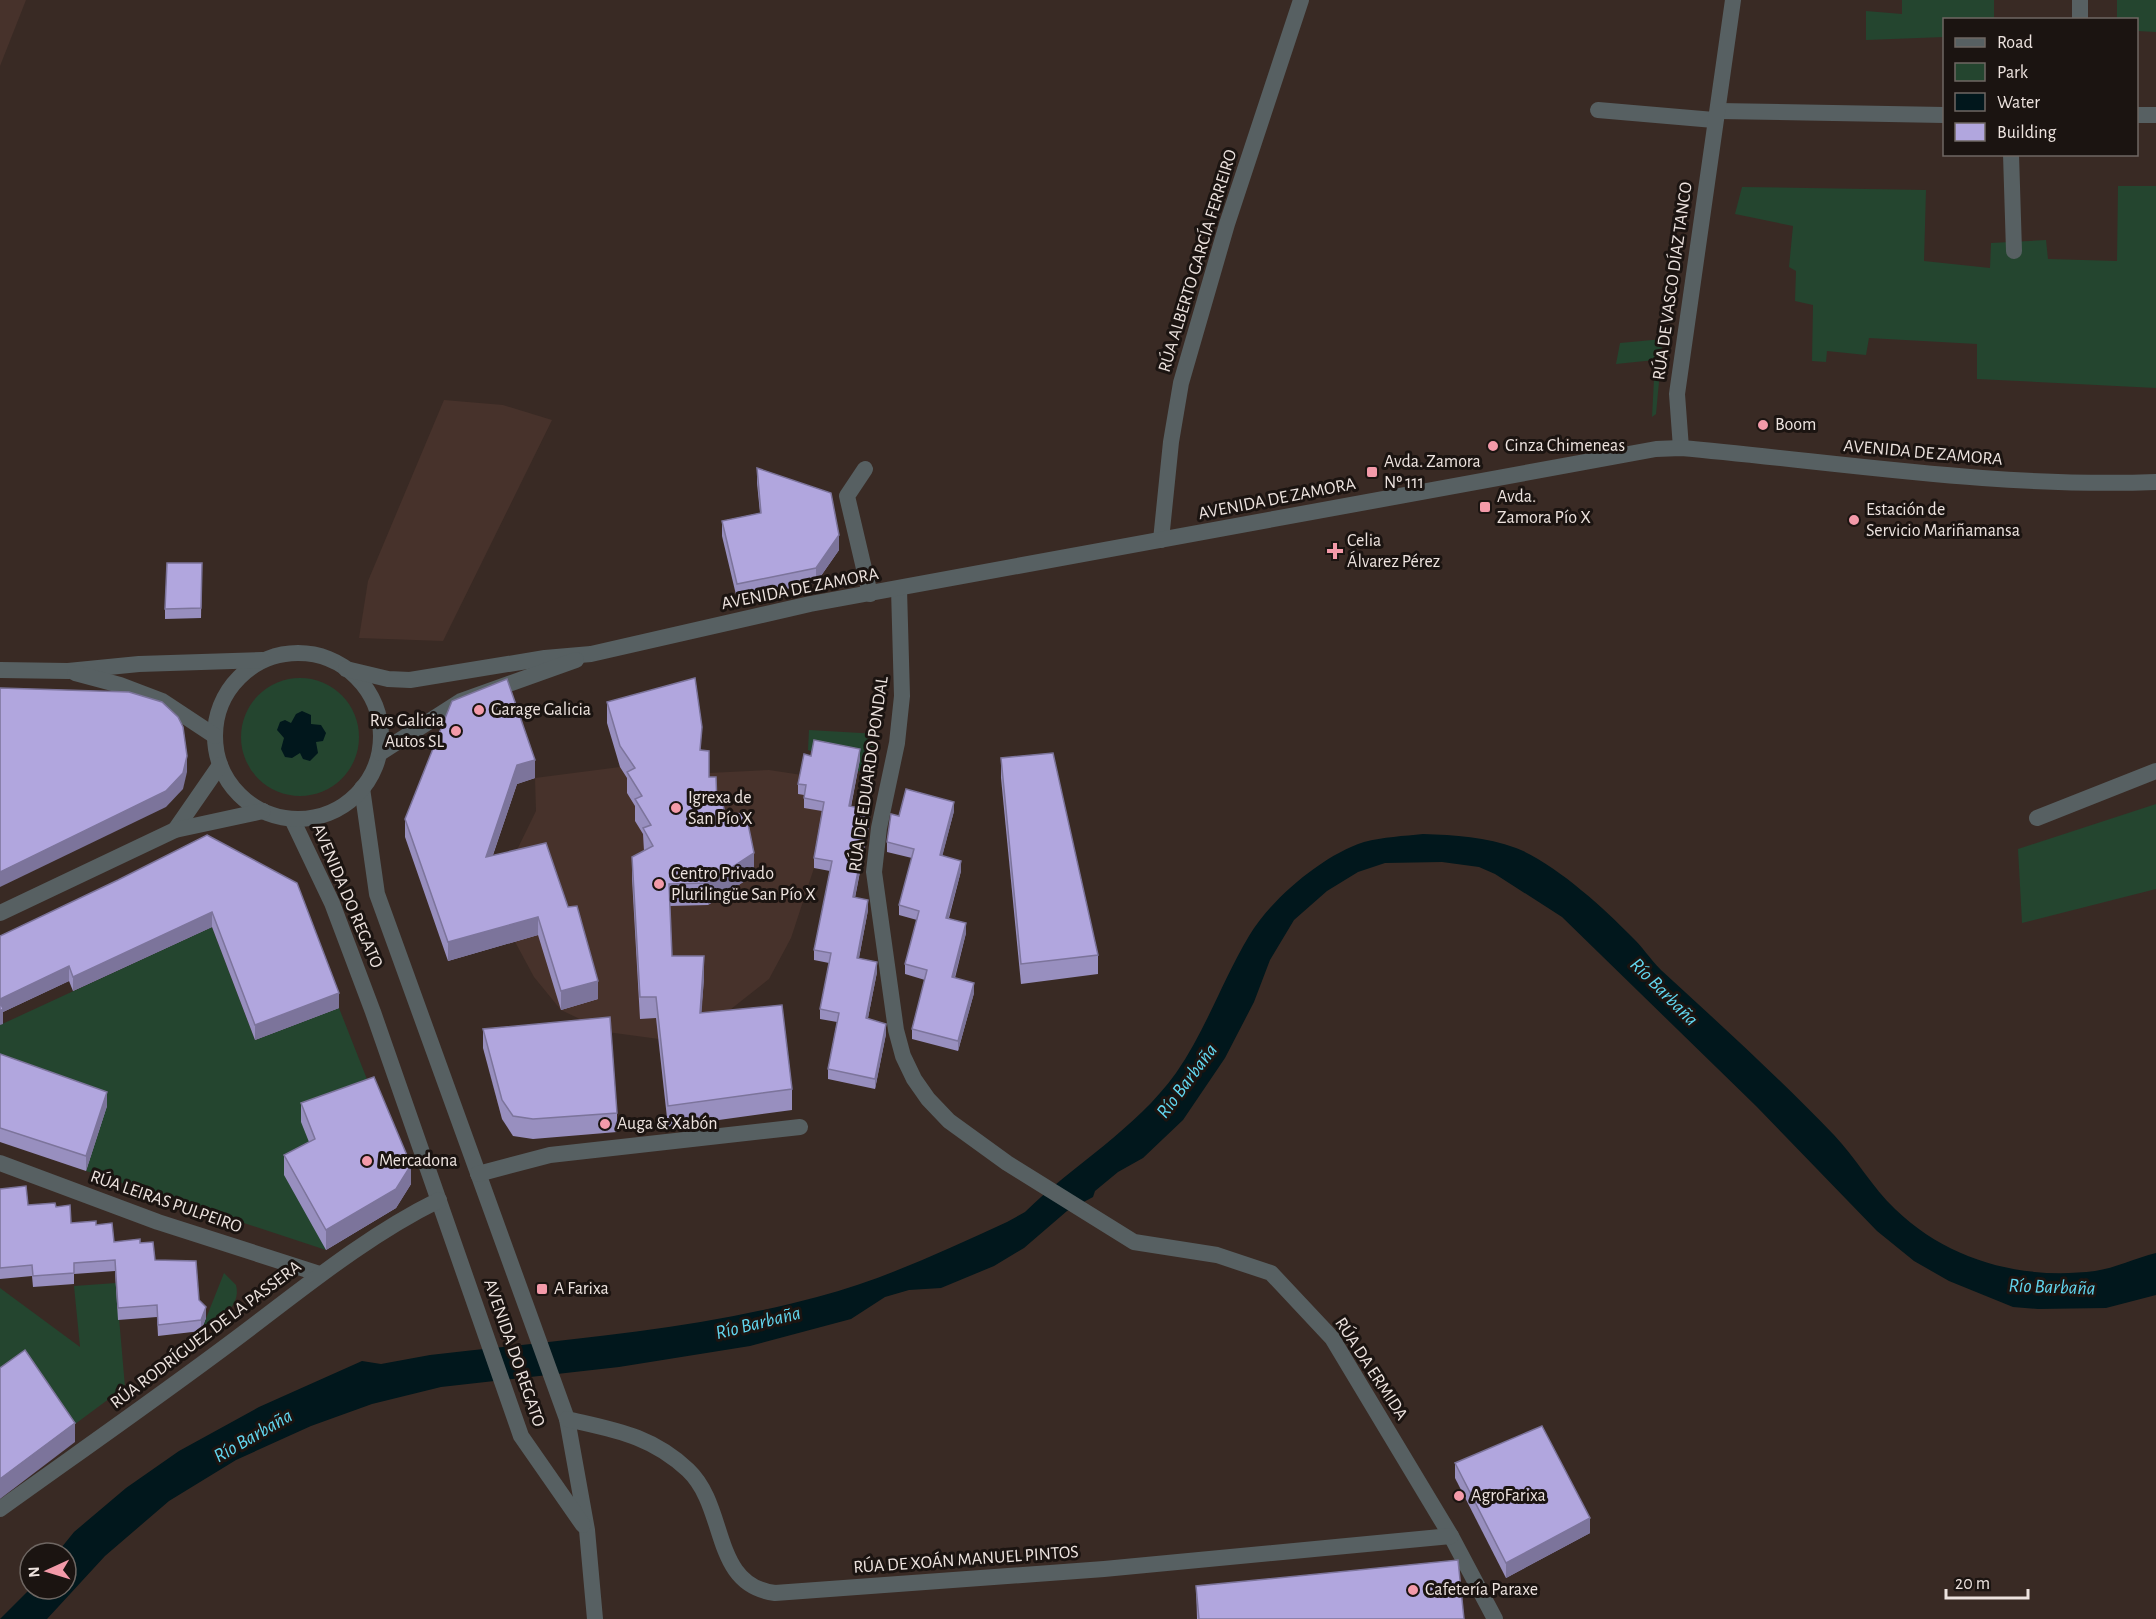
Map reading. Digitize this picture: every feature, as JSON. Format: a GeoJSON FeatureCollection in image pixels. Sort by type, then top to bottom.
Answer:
{"type":"FeatureCollection","features":[{"type":"Feature","properties":{"kind":"street","name":"RÚA ALBERTO GARCÍA FERREIRO"},"geometry":{"type":"LineString","coordinates":[[1161,540],[1171,442],[1180,383],[1227,224],[1301,0]]}},
{"type":"Feature","properties":{"kind":"street","name":"RÚA DE VASCO DÍAZ TANCO"},"geometry":{"type":"LineString","coordinates":[[1681,448],[1677,394],[1733,0]]}},
{"type":"Feature","properties":{"kind":"street"},"geometry":{"type":"LineString","coordinates":[[2080,0],[2080,18]]}},
{"type":"Feature","properties":{"kind":"street"},"geometry":{"type":"LineString","coordinates":[[1598,110],[1716,115],[1943,115]]}},
{"type":"Feature","properties":{"kind":"street"},"geometry":{"type":"LineString","coordinates":[[2138,115],[2156,115]]}},
{"type":"Feature","properties":{"kind":"street"},"geometry":{"type":"LineString","coordinates":[[2011,156],[2014,251]]}},
{"type":"Feature","properties":{"kind":"street","name":"AVENIDA DE ZAMORA"},"geometry":{"type":"LineString","coordinates":[[380,753],[461,701],[591,654],[810,604],[1618,454],[1681,448],[1931,474],[2093,484],[2156,482]]}},
{"type":"Feature","properties":{"kind":"street"},"geometry":{"type":"LineString","coordinates":[[865,470],[847,496],[870,594]]}},
{"type":"Feature","properties":{"kind":"street","name":"RÚA DE EDUARDO PONDAL"},"geometry":{"type":"LineString","coordinates":[[899,589],[903,670],[899,722],[879,828],[874,872],[896,1030],[903,1056],[914,1079],[928,1099],[949,1121],[1007,1163],[1134,1242]]}},
{"type":"Feature","properties":{"kind":"street"},"geometry":{"type":"LineString","coordinates":[[0,670],[68,671],[139,664],[266,660],[293,652],[321,656],[357,677],[374,699],[382,725],[380,753],[370,777],[362,788],[330,812],[292,819],[263,811],[241,797],[220,765],[215,736],[219,709],[233,685],[243,675],[266,660]]}},
{"type":"Feature","properties":{"kind":"street","name":"AVENIDA DE ZAMORA"},"geometry":{"type":"LineString","coordinates":[[346,669],[388,679],[410,681],[545,658],[591,654]]}},
{"type":"Feature","properties":{"kind":"street"},"geometry":{"type":"LineString","coordinates":[[68,671],[149,695],[171,706],[215,736]]}},
{"type":"Feature","properties":{"kind":"street"},"geometry":{"type":"LineString","coordinates":[[175,830],[220,765]]}},
{"type":"Feature","properties":{"kind":"street"},"geometry":{"type":"LineString","coordinates":[[2037,818],[2156,771]]}},
{"type":"Feature","properties":{"kind":"street","name":"AVENIDA DO REGATO"},"geometry":{"type":"LineString","coordinates":[[362,788],[377,894],[567,1419],[587,1530]]}},
{"type":"Feature","properties":{"kind":"street"},"geometry":{"type":"LineString","coordinates":[[0,913],[175,830],[263,811]]}},
{"type":"Feature","properties":{"kind":"street","name":"AVENIDA DO REGATO"},"geometry":{"type":"LineString","coordinates":[[292,819],[332,903],[440,1200],[521,1436],[587,1530]]}},
{"type":"Feature","properties":{"kind":"street"},"geometry":{"type":"LineString","coordinates":[[478,1174],[550,1155],[800,1127]]}},
{"type":"Feature","properties":{"kind":"street","name":"RÚA LEIRAS PULPEIRO"},"geometry":{"type":"LineString","coordinates":[[0,1163],[158,1222],[320,1274]]}},
{"type":"Feature","properties":{"kind":"street","name":"RÚA RODRÍGUEZ DE LA PASSERA"},"geometry":{"type":"LineString","coordinates":[[0,1509],[223,1348],[320,1274],[398,1220],[440,1200]]}},
{"type":"Feature","properties":{"kind":"street","name":"RÚA DA ERMIDA"},"geometry":{"type":"LineString","coordinates":[[1134,1242],[1217,1255],[1271,1273],[1332,1338],[1451,1536],[1495,1619]]}},
{"type":"Feature","properties":{"kind":"street","name":"RÚA DE XOÁN MANUEL PINTOS"},"geometry":{"type":"LineString","coordinates":[[567,1419],[634,1435],[655,1445],[690,1472],[711,1504],[725,1553],[733,1567],[750,1586],[760,1591],[775,1593],[1104,1569],[1451,1536]]}},
{"type":"Feature","properties":{"kind":"street"},"geometry":{"type":"LineString","coordinates":[[587,1530],[595,1619]]}},
{"type":"Feature","properties":{"kind":"shaded area"},"geometry":{"type":"Polygon","coordinates":[[[0,0],[26,0],[0,66],[0,0]]]}},
{"type":"Feature","properties":{"kind":"shaded area"},"geometry":{"type":"Polygon","coordinates":[[[444,400],[503,405],[552,420],[443,641],[359,638],[368,581],[444,400]]]}},
{"type":"Feature","properties":{"kind":"shaded area","name":"Centro Privado Plurilingüe San Pío X"},"geometry":{"type":"Polygon","coordinates":[[[620,767],[709,773],[769,770],[802,775],[798,794],[806,795],[824,811],[814,868],[791,938],[769,979],[707,1028],[659,1039],[607,1032],[561,1010],[534,977],[513,938],[516,852],[536,811],[535,778],[620,767]]]}},
{"type":"Feature","properties":{"kind":"green space"},"geometry":{"type":"Polygon","coordinates":[[[1902,0],[1994,0],[1994,18],[1943,18],[1943,37],[1866,40],[1866,11],[1902,14],[1902,0]]]}},
{"type":"Feature","properties":{"kind":"green space"},"geometry":{"type":"Polygon","coordinates":[[[2117,0],[2156,0],[2156,32],[2138,31],[2138,18],[2117,18],[2117,0]]]}},
{"type":"Feature","properties":{"kind":"green space"},"geometry":{"type":"Polygon","coordinates":[[[2118,186],[2156,186],[2156,388],[1977,379],[1977,344],[1869,338],[1866,355],[1827,351],[1826,362],[1812,361],[1813,305],[1795,301],[1796,271],[1789,267],[1793,226],[1735,214],[1742,187],[1926,190],[1924,261],[1990,268],[1991,243],[2046,240],[2048,259],[2117,261],[2118,186]]]}},
{"type":"Feature","properties":{"kind":"green space"},"geometry":{"type":"Polygon","coordinates":[[[1663,339],[1656,414],[1652,417],[1655,360],[1616,364],[1620,343],[1663,339]]]}},
{"type":"Feature","properties":{"kind":"green space"},"geometry":{"type":"Polygon","coordinates":[[[300,678],[323,682],[342,695],[355,714],[359,737],[355,760],[342,779],[323,792],[300,796],[277,792],[258,779],[245,760],[241,737],[245,714],[258,695],[277,682],[300,678]]]}},
{"type":"Feature","properties":{"kind":"green space"},"geometry":{"type":"Polygon","coordinates":[[[809,730],[878,734],[871,773],[858,771],[808,750],[809,730]]]}},
{"type":"Feature","properties":{"kind":"green space"},"geometry":{"type":"Polygon","coordinates":[[[2156,804],[2156,889],[2022,923],[2018,849],[2156,804]]]}},
{"type":"Feature","properties":{"kind":"green space"},"geometry":{"type":"Polygon","coordinates":[[[212,927],[255,1040],[339,1008],[374,1097],[315,1159],[326,1250],[86,1171],[106,1106],[0,1068],[0,1025],[212,927]]]}},
{"type":"Feature","properties":{"kind":"green space"},"geometry":{"type":"Polygon","coordinates":[[[224,1273],[236,1285],[235,1300],[232,1307],[221,1318],[201,1331],[224,1273]]]}},
{"type":"Feature","properties":{"kind":"green space"},"geometry":{"type":"Polygon","coordinates":[[[116,1283],[125,1387],[67,1430],[0,1387],[0,1288],[80,1347],[74,1286],[116,1283]]]}},
{"type":"Feature","properties":{"kind":"water"},"geometry":{"type":"Polygon","coordinates":[[[302,711],[311,715],[311,724],[321,725],[326,733],[323,741],[316,742],[318,753],[310,761],[303,759],[300,753],[292,758],[285,757],[281,749],[284,738],[277,730],[280,722],[285,720],[291,723],[296,714],[302,711]]]}},
{"type":"Feature","properties":{"kind":"water","name":"Río Barbaña"},"geometry":{"type":"Polygon","coordinates":[[[1423,834],[1493,841],[1516,848],[1562,875],[1620,925],[1661,970],[1813,1114],[1842,1144],[1895,1209],[1916,1227],[1939,1242],[1988,1263],[2041,1272],[2095,1271],[2156,1253],[2156,1295],[2106,1308],[2038,1309],[2013,1307],[1949,1281],[1914,1261],[1877,1231],[1756,1106],[1562,917],[1495,874],[1479,867],[1442,862],[1385,863],[1358,872],[1327,891],[1294,920],[1270,960],[1254,1002],[1225,1058],[1183,1120],[1143,1158],[1118,1172],[1095,1191],[1093,1197],[1067,1211],[1024,1248],[994,1266],[941,1288],[909,1290],[885,1297],[851,1319],[750,1346],[619,1367],[441,1387],[372,1404],[311,1426],[236,1460],[169,1501],[105,1556],[78,1585],[78,1541],[67,1541],[74,1532],[126,1488],[179,1451],[259,1407],[362,1361],[381,1364],[430,1355],[625,1333],[769,1309],[866,1282],[913,1264],[1025,1212],[1123,1129],[1160,1093],[1187,1057],[1249,936],[1284,893],[1315,868],[1348,848],[1371,840],[1423,834]]]}},
{"type":"Feature","properties":{"kind":"water"},"geometry":{"type":"Polygon","coordinates":[[[18,1601],[64,1601],[47,1619],[0,1619],[18,1601]]]}},
{"type":"Feature","properties":{"kind":"building"},"geometry":{"type":"Polygon","coordinates":[[[757,468],[831,493],[839,535],[816,568],[737,584],[722,521],[761,513],[757,468]]]}},
{"type":"Feature","properties":{"kind":"building"},"geometry":{"type":"Polygon","coordinates":[[[167,563],[202,563],[201,608],[165,609],[167,563]]]}},
{"type":"Feature","properties":{"kind":"building"},"geometry":{"type":"Polygon","coordinates":[[[695,678],[702,727],[700,750],[709,751],[709,777],[716,777],[717,805],[723,805],[725,813],[746,814],[754,853],[708,883],[669,884],[672,956],[704,956],[700,1013],[782,1005],[792,1089],[668,1106],[656,997],[640,997],[632,857],[653,846],[643,828],[651,825],[635,799],[642,796],[627,772],[635,768],[620,746],[607,702],[695,678]]]}},
{"type":"Feature","properties":{"kind":"building"},"geometry":{"type":"Polygon","coordinates":[[[507,679],[535,760],[517,765],[486,857],[546,843],[568,907],[577,906],[598,981],[561,991],[538,917],[448,942],[405,819],[452,701],[507,679]]]}},
{"type":"Feature","properties":{"kind":"building"},"geometry":{"type":"Polygon","coordinates":[[[0,688],[129,692],[162,702],[178,717],[183,727],[187,756],[183,773],[166,791],[0,872],[0,688]]]}},
{"type":"Feature","properties":{"kind":"building"},"geometry":{"type":"Polygon","coordinates":[[[814,740],[860,749],[849,806],[870,810],[853,897],[868,900],[857,958],[877,962],[866,1018],[886,1024],[875,1079],[828,1069],[839,1013],[820,1009],[831,953],[814,950],[832,861],[814,858],[824,802],[804,798],[806,785],[798,784],[804,754],[811,756],[814,740]]]}},
{"type":"Feature","properties":{"kind":"building"},"geometry":{"type":"Polygon","coordinates":[[[1053,753],[1098,955],[1021,964],[1001,758],[1053,753]]]}},
{"type":"Feature","properties":{"kind":"building"},"geometry":{"type":"Polygon","coordinates":[[[906,789],[954,802],[940,855],[961,861],[946,918],[966,923],[952,977],[974,983],[958,1041],[912,1029],[927,970],[905,964],[919,911],[899,905],[914,849],[887,842],[891,814],[899,816],[906,789]]]}},
{"type":"Feature","properties":{"kind":"building"},"geometry":{"type":"Polygon","coordinates":[[[207,835],[297,883],[339,993],[255,1025],[212,912],[73,977],[69,966],[0,999],[0,936],[207,835]]]}},
{"type":"Feature","properties":{"kind":"building"},"geometry":{"type":"Polygon","coordinates":[[[610,1017],[617,1113],[533,1119],[513,1116],[502,1100],[483,1029],[610,1017]]]}},
{"type":"Feature","properties":{"kind":"building"},"geometry":{"type":"Polygon","coordinates":[[[0,1054],[107,1092],[86,1156],[0,1128],[0,1054]]]}},
{"type":"Feature","properties":{"kind":"building"},"geometry":{"type":"Polygon","coordinates":[[[374,1077],[411,1165],[396,1189],[326,1230],[284,1155],[315,1139],[301,1103],[374,1077]]]}},
{"type":"Feature","properties":{"kind":"building"},"geometry":{"type":"Polygon","coordinates":[[[26,1186],[28,1205],[55,1203],[56,1207],[70,1205],[71,1223],[96,1221],[96,1225],[112,1223],[114,1242],[140,1239],[140,1243],[153,1242],[155,1260],[196,1261],[199,1300],[206,1307],[201,1320],[158,1325],[157,1305],[118,1308],[115,1260],[74,1263],[74,1273],[33,1276],[32,1265],[0,1268],[0,1189],[26,1186]]]}},
{"type":"Feature","properties":{"kind":"building"},"geometry":{"type":"Polygon","coordinates":[[[25,1350],[75,1423],[0,1479],[0,1368],[25,1350]]]}},
{"type":"Feature","properties":{"kind":"building"},"geometry":{"type":"Polygon","coordinates":[[[1542,1426],[1590,1518],[1506,1563],[1455,1463],[1542,1426]]]}},
{"type":"Feature","properties":{"kind":"building"},"geometry":{"type":"Polygon","coordinates":[[[1458,1560],[1464,1619],[1199,1619],[1196,1586],[1458,1560]]]}},
{"type":"Feature","properties":{"kind":"place","name":"Boom"},"geometry":{"type":"Point","coordinates":[1763,425]}},
{"type":"Feature","properties":{"kind":"place","name":"Cinza Chimeneas"},"geometry":{"type":"Point","coordinates":[1493,446]}},
{"type":"Feature","properties":{"kind":"place","name":"Avda. Zamora Nº 111"},"geometry":{"type":"Point","coordinates":[1372,472]}},
{"type":"Feature","properties":{"kind":"place","name":"Avda. Zamora Pío X"},"geometry":{"type":"Point","coordinates":[1485,507]}},
{"type":"Feature","properties":{"kind":"place","name":"Estación de Servicio Mariñamansa"},"geometry":{"type":"Point","coordinates":[1854,520]}},
{"type":"Feature","properties":{"kind":"place","name":"Celia Álvarez Pérez"},"geometry":{"type":"Point","coordinates":[1335,551]}},
{"type":"Feature","properties":{"kind":"place","name":"Garage Galicia"},"geometry":{"type":"Point","coordinates":[479,710]}},
{"type":"Feature","properties":{"kind":"place","name":"Rvs Galicia Autos SL"},"geometry":{"type":"Point","coordinates":[456,731]}},
{"type":"Feature","properties":{"kind":"place","name":"Igrexa de San Pío X"},"geometry":{"type":"Point","coordinates":[676,808]}},
{"type":"Feature","properties":{"kind":"place","name":"Centro Privado Plurilingüe San Pío X"},"geometry":{"type":"Point","coordinates":[659,884]}},
{"type":"Feature","properties":{"kind":"place","name":"Auga & Xabón"},"geometry":{"type":"Point","coordinates":[605,1124]}},
{"type":"Feature","properties":{"kind":"place","name":"Mercadona"},"geometry":{"type":"Point","coordinates":[367,1161]}},
{"type":"Feature","properties":{"kind":"place","name":"A Farixa"},"geometry":{"type":"Point","coordinates":[542,1289]}},
{"type":"Feature","properties":{"kind":"place","name":"AgroFarixa"},"geometry":{"type":"Point","coordinates":[1459,1496]}},
{"type":"Feature","properties":{"kind":"place","name":"Cafetería Paraxe"},"geometry":{"type":"Point","coordinates":[1413,1590]}}]}
